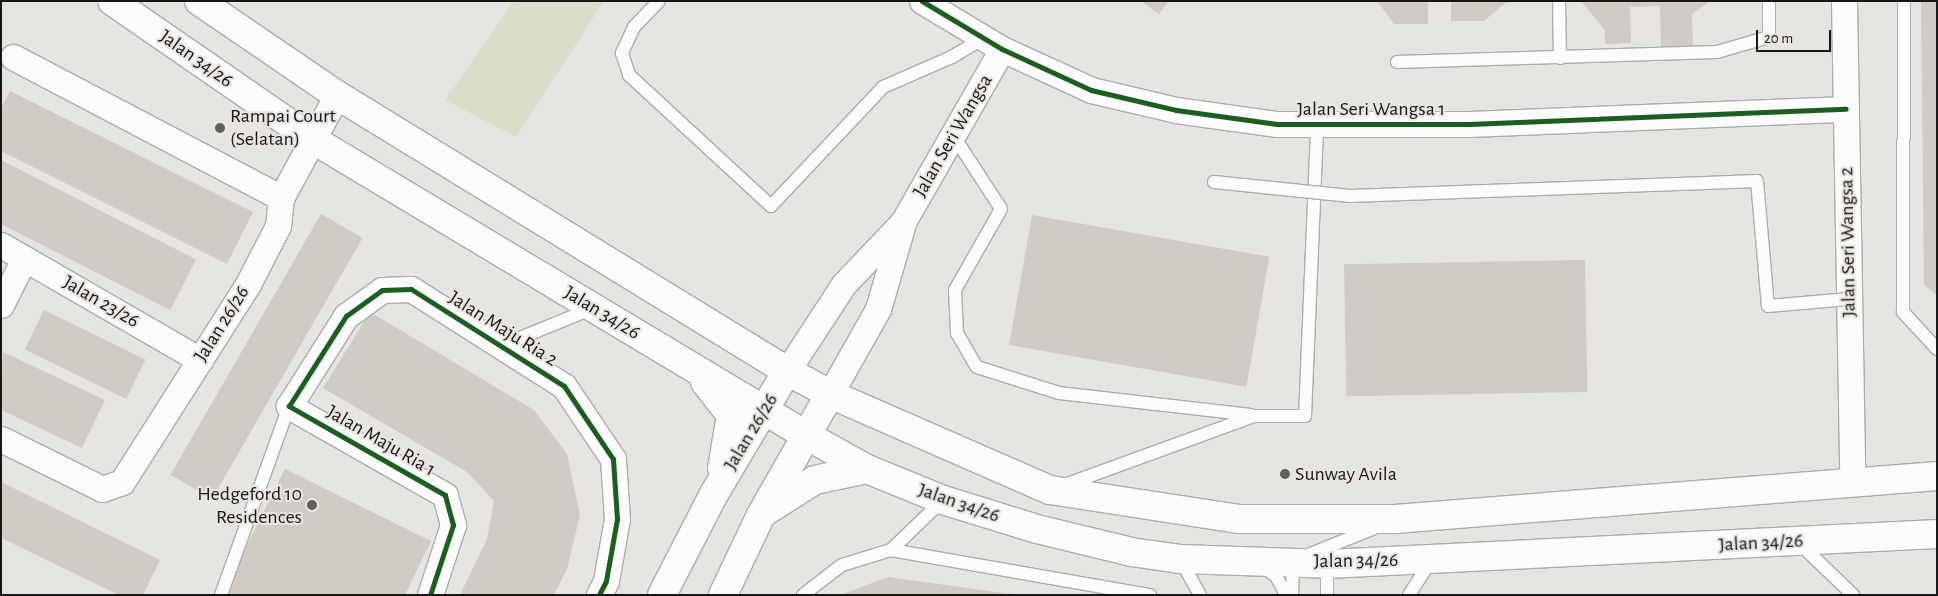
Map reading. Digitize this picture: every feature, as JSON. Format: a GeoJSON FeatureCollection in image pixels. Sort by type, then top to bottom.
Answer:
{"type":"FeatureCollection","features":[{"type":"Feature","properties":{"kind":"main road","name":"Jalan 34/26"},"geometry":{"type":"LineString","coordinates":[[112,1],[312,139],[867,470],[943,500],[1047,531],[1131,552],[1180,559],[1293,561],[1328,564],[1937,534]]}},
{"type":"Feature","properties":{"kind":"main road","name":"Jalan 34/26"},"geometry":{"type":"LineString","coordinates":[[199,1],[337,95],[787,371],[830,394],[1050,490],[1240,519],[1395,519],[1937,476]]}},
{"type":"Feature","properties":{"kind":"main road"},"geometry":{"type":"LineString","coordinates":[[662,595],[714,494],[732,415],[684,362]]}},
{"type":"Feature","properties":{"kind":"main road","name":"Jalan 26/26"},"geometry":{"type":"LineString","coordinates":[[714,494],[787,371]]}},
{"type":"Feature","properties":{"kind":"main road"},"geometry":{"type":"LineString","coordinates":[[724,595],[761,515],[804,434],[830,394]]}},
{"type":"Feature","properties":{"kind":"main road"},"geometry":{"type":"LineString","coordinates":[[761,515],[814,480],[867,470]]}},
{"type":"Feature","properties":{"kind":"street","name":"Jalan Seri Wangsa 1"},"geometry":{"type":"LineString","coordinates":[[922,1],[993,43],[1091,90],[1176,110],[1277,124],[1468,124],[1846,109]]}},
{"type":"Feature","properties":{"kind":"street","name":"Jalan Seri Wangsa 2"},"geometry":{"type":"LineString","coordinates":[[1844,1],[1852,483]]}},
{"type":"Feature","properties":{"kind":"street","name":"Jalan Seri Wangsa"},"geometry":{"type":"LineString","coordinates":[[787,371],[844,284],[903,222],[953,135],[993,43]]}},
{"type":"Feature","properties":{"kind":"street"},"geometry":{"type":"LineString","coordinates":[[13,57],[281,198]]}},
{"type":"Feature","properties":{"kind":"street","name":"Jalan 26/26"},"geometry":{"type":"LineString","coordinates":[[1,439],[102,489],[122,482],[200,360],[278,226],[281,198],[337,95]]}},
{"type":"Feature","properties":{"kind":"street","name":"Jalan Seri Wangsa"},"geometry":{"type":"LineString","coordinates":[[830,394],[878,309],[903,222]]}},
{"type":"Feature","properties":{"kind":"street","name":"Jalan 23/26"},"geometry":{"type":"LineString","coordinates":[[1,245],[200,360]]}},
{"type":"Feature","properties":{"kind":"street"},"geometry":{"type":"LineString","coordinates":[[1,305],[24,259]]}},
{"type":"Feature","properties":{"kind":"street","name":"Jalan Maju Ria 2"},"geometry":{"type":"LineString","coordinates":[[289,406],[346,316],[382,290],[411,289],[564,386],[613,460],[617,520],[606,581],[599,595]]}},
{"type":"Feature","properties":{"kind":"street","name":"Jalan Maju Ria 1"},"geometry":{"type":"LineString","coordinates":[[289,406],[445,495],[453,525],[430,595]]}},
{"type":"Feature","properties":{"kind":"lane"},"geometry":{"type":"LineString","coordinates":[[658,1],[634,27],[622,52],[629,75],[771,206],[884,86],[952,57],[993,43]]}},
{"type":"Feature","properties":{"kind":"lane"},"geometry":{"type":"LineString","coordinates":[[1559,1],[1560,58]]}},
{"type":"Feature","properties":{"kind":"lane"},"geometry":{"type":"LineString","coordinates":[[1397,62],[1717,52],[1769,37],[1769,1]]}},
{"type":"Feature","properties":{"kind":"lane"},"geometry":{"type":"LineString","coordinates":[[1904,1],[1903,312],[1937,349]]}},
{"type":"Feature","properties":{"kind":"lane"},"geometry":{"type":"LineString","coordinates":[[953,135],[1000,209],[955,290],[957,333],[977,367],[1060,392],[1254,416],[1305,416],[1317,124]]}},
{"type":"Feature","properties":{"kind":"lane"},"geometry":{"type":"LineString","coordinates":[[1214,182],[1350,196],[1757,181],[1768,306],[1849,299]]}},
{"type":"Feature","properties":{"kind":"lane"},"geometry":{"type":"LineString","coordinates":[[502,345],[593,308]]}},
{"type":"Feature","properties":{"kind":"lane"},"geometry":{"type":"LineString","coordinates":[[220,595],[289,406]]}},
{"type":"Feature","properties":{"kind":"lane"},"geometry":{"type":"LineString","coordinates":[[1050,490],[1254,416]]}},
{"type":"Feature","properties":{"kind":"lane"},"geometry":{"type":"LineString","coordinates":[[804,595],[842,565],[891,550],[943,500]]}},
{"type":"Feature","properties":{"kind":"lane"},"geometry":{"type":"LineString","coordinates":[[1292,595],[1293,561],[1395,519]]}},
{"type":"Feature","properties":{"kind":"lane"},"geometry":{"type":"LineString","coordinates":[[1796,541],[1854,595]]}},
{"type":"Feature","properties":{"kind":"lane"},"geometry":{"type":"LineString","coordinates":[[891,550],[1150,595]]}},
{"type":"Feature","properties":{"kind":"lane"},"geometry":{"type":"LineString","coordinates":[[1180,559],[1200,595]]}},
{"type":"Feature","properties":{"kind":"lane"},"geometry":{"type":"LineString","coordinates":[[1409,595],[1432,559]]}},
{"type":"Feature","properties":{"kind":"lane"},"geometry":{"type":"LineString","coordinates":[[1248,560],[1276,576],[1286,595]]}},
{"type":"Feature","properties":{"kind":"lane"},"geometry":{"type":"LineString","coordinates":[[1327,595],[1328,564]]}},
{"type":"Feature","properties":{"kind":"green space"},"geometry":{"type":"Polygon","coordinates":[[[514,1],[604,1],[516,137],[445,100],[514,1]]]}},
{"type":"Feature","properties":{"kind":"building"},"geometry":{"type":"Polygon","coordinates":[[[1141,1],[1169,1],[1159,14],[1141,1]]]}},
{"type":"Feature","properties":{"kind":"building"},"geometry":{"type":"Polygon","coordinates":[[[1377,1],[1428,1],[1428,24],[1394,24],[1377,1]]]}},
{"type":"Feature","properties":{"kind":"building"},"geometry":{"type":"Polygon","coordinates":[[[1451,1],[1521,1],[1505,3],[1484,21],[1451,21],[1451,1]]]}},
{"type":"Feature","properties":{"kind":"building"},"geometry":{"type":"Polygon","coordinates":[[[1581,1],[1711,1],[1692,14],[1693,49],[1661,50],[1660,6],[1630,7],[1631,43],[1605,44],[1605,30],[1581,1]]]}},
{"type":"Feature","properties":{"kind":"building"},"geometry":{"type":"Polygon","coordinates":[[[1921,1],[1937,1],[1937,295],[1924,285],[1921,1]]]}},
{"type":"Feature","properties":{"kind":"building"},"geometry":{"type":"Polygon","coordinates":[[[10,91],[253,212],[227,264],[1,151],[1,108],[10,91]]]}},
{"type":"Feature","properties":{"kind":"building"},"geometry":{"type":"Polygon","coordinates":[[[1,160],[196,259],[170,310],[1,224],[1,160]]]}},
{"type":"Feature","properties":{"kind":"building"},"geometry":{"type":"Polygon","coordinates":[[[321,214],[363,238],[212,499],[171,475],[321,214]]]}},
{"type":"Feature","properties":{"kind":"building"},"geometry":{"type":"Polygon","coordinates":[[[1032,215],[1269,257],[1246,387],[1009,345],[1032,215]]]}},
{"type":"Feature","properties":{"kind":"building"},"geometry":{"type":"Polygon","coordinates":[[[1585,260],[1587,392],[1346,396],[1344,264],[1585,260]]]}},
{"type":"Feature","properties":{"kind":"building"},"geometry":{"type":"Polygon","coordinates":[[[44,310],[146,360],[126,399],[25,350],[44,310]]]}},
{"type":"Feature","properties":{"kind":"building"},"geometry":{"type":"Polygon","coordinates":[[[370,312],[534,410],[567,454],[580,515],[567,569],[554,595],[460,595],[487,539],[494,501],[467,472],[323,388],[370,312]]]}},
{"type":"Feature","properties":{"kind":"building"},"geometry":{"type":"Polygon","coordinates":[[[3,352],[105,400],[82,448],[1,410],[3,352]]]}},
{"type":"Feature","properties":{"kind":"building","name":"Hedgeford 10 Residences"},"geometry":{"type":"Polygon","coordinates":[[[285,469],[431,541],[405,595],[222,595],[285,469]]]}},
{"type":"Feature","properties":{"kind":"building"},"geometry":{"type":"Polygon","coordinates":[[[1,482],[160,560],[143,595],[119,595],[1,538],[1,482]]]}},
{"type":"Feature","properties":{"kind":"building"},"geometry":{"type":"Polygon","coordinates":[[[888,577],[1011,594],[1011,595],[840,595],[888,577]]]}},
{"type":"Feature","properties":{"kind":"cycle path"},"geometry":{"type":"LineString","coordinates":[[922,1],[1002,49],[1091,90],[1176,110],[1277,124],[1469,124],[1846,109]]}},
{"type":"Feature","properties":{"kind":"cycle path"},"geometry":{"type":"LineString","coordinates":[[430,595],[453,525],[445,495],[289,406],[346,316],[382,290],[411,289],[564,386],[613,459],[617,519],[606,581],[599,595]]}},
{"type":"Feature","properties":{"kind":"place","name":"Rampai Court (Selatan)"},"geometry":{"type":"Point","coordinates":[220,128]}},
{"type":"Feature","properties":{"kind":"place","name":"Sunway Avila"},"geometry":{"type":"Point","coordinates":[1285,474]}},
{"type":"Feature","properties":{"kind":"place","name":"Hedgeford 10 Residences"},"geometry":{"type":"Point","coordinates":[312,505]}}]}
